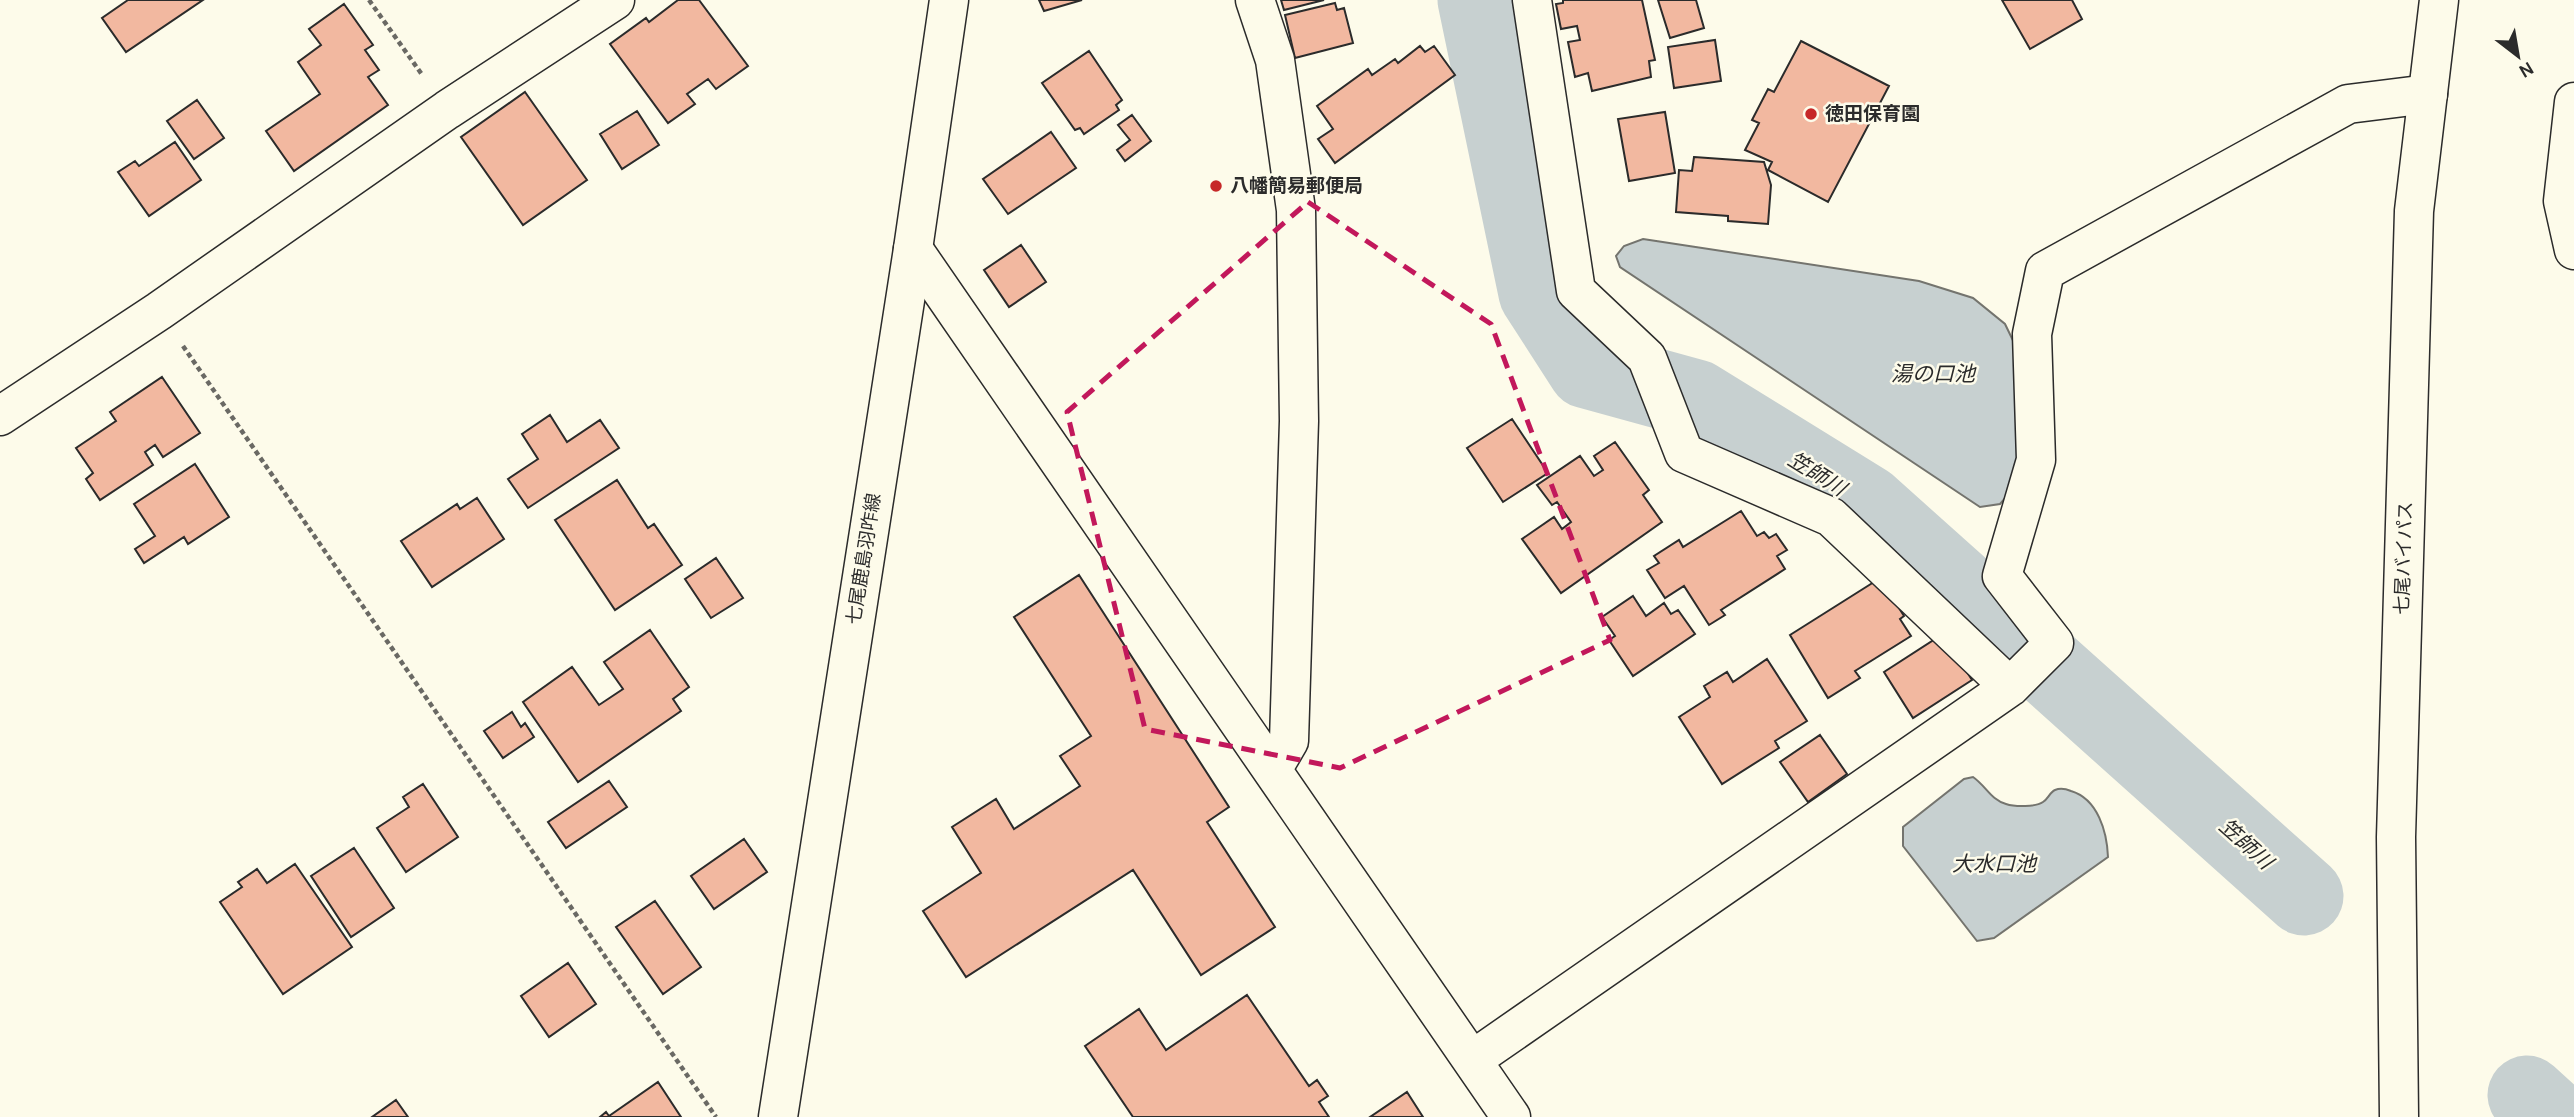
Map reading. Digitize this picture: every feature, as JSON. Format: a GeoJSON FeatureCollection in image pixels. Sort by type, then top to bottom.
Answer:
{"type":"FeatureCollection","features":[{"type":"Feature","properties":{"kind":"main road"},"geometry":{"type":"LineString","coordinates":[[0,416],[159,311],[447,110],[615,0]]}},
{"type":"Feature","properties":{"kind":"main road","name":"七尾鹿島羽咋線"},"geometry":{"type":"LineString","coordinates":[[778,1117],[913,249],[948,0]]}},
{"type":"Feature","properties":{"kind":"main road"},"geometry":{"type":"LineString","coordinates":[[1255,0],[1275,60],[1296,210],[1299,421],[1289,741],[1272,770]]}},
{"type":"Feature","properties":{"kind":"main road"},"geometry":{"type":"LineString","coordinates":[[1532,0],[1576,291],[1647,358],[1684,453],[1831,517],[2027,671]]}},
{"type":"Feature","properties":{"kind":"main road","name":"七尾バイパス"},"geometry":{"type":"LineString","coordinates":[[2399,1117],[2396,837],[2414,211],[2439,0]]}},
{"type":"Feature","properties":{"kind":"main road"},"geometry":{"type":"LineString","coordinates":[[1472,1060],[2027,671],[2054,643],[2002,576],[2036,460],[2032,334],[2045,271],[2348,104],[2428,94]]}},
{"type":"Feature","properties":{"kind":"main road"},"geometry":{"type":"LineString","coordinates":[[2574,102],[2563,201],[2574,250]]}},
{"type":"Feature","properties":{"kind":"main road"},"geometry":{"type":"LineString","coordinates":[[913,249],[1511,1117]]}},
{"type":"Feature","properties":{"kind":"path"},"geometry":{"type":"LineString","coordinates":[[369,0],[447,110]]}},
{"type":"Feature","properties":{"kind":"path"},"geometry":{"type":"LineString","coordinates":[[159,311],[716,1117]]}},
{"type":"Feature","properties":{"kind":"highlighted area"},"geometry":{"type":"Polygon","coordinates":[[[1308,202],[1491,324],[1610,640],[1340,768],[1145,729],[1067,412],[1308,202]]]}},
{"type":"Feature","properties":{"kind":"water","name":"湯の口池"},"geometry":{"type":"Polygon","coordinates":[[[1643,239],[1919,281],[1973,298],[2005,324],[2020,355],[2028,462],[2015,487],[2000,504],[1980,507],[1620,267],[1616,256],[1624,246],[1643,239]]]}},
{"type":"Feature","properties":{"kind":"water","name":"大水口池"},"geometry":{"type":"Polygon","coordinates":[[[1973,777],[1996,799],[2010,805],[2040,804],[2053,791],[2059,789],[2080,795],[2088,801],[2099,818],[2106,837],[2108,857],[1994,938],[1977,941],[1903,846],[1903,827],[1964,779],[1973,777]]]}},
{"type":"Feature","properties":{"kind":"building"},"geometry":{"type":"Polygon","coordinates":[[[128,0],[203,0],[126,52],[102,18],[128,0]]]}},
{"type":"Feature","properties":{"kind":"building"},"geometry":{"type":"Polygon","coordinates":[[[678,0],[699,0],[748,66],[716,89],[708,79],[687,94],[695,104],[668,123],[610,44],[646,18],[649,22],[678,0]]]}},
{"type":"Feature","properties":{"kind":"building"},"geometry":{"type":"Polygon","coordinates":[[[1039,0],[1082,0],[1044,11],[1039,0]]]}},
{"type":"Feature","properties":{"kind":"building"},"geometry":{"type":"Polygon","coordinates":[[[1281,0],[1324,0],[1284,10],[1281,0]]]}},
{"type":"Feature","properties":{"kind":"building"},"geometry":{"type":"Polygon","coordinates":[[[1563,0],[1642,0],[1655,60],[1649,61],[1651,77],[1592,91],[1588,73],[1575,77],[1568,42],[1580,40],[1577,26],[1561,29],[1556,4],[1563,3],[1563,0]]]}},
{"type":"Feature","properties":{"kind":"building"},"geometry":{"type":"Polygon","coordinates":[[[1658,0],[1696,0],[1704,28],[1670,38],[1658,0]]]}},
{"type":"Feature","properties":{"kind":"building"},"geometry":{"type":"Polygon","coordinates":[[[2002,0],[2072,0],[2082,19],[2030,49],[2002,0]]]}},
{"type":"Feature","properties":{"kind":"building"},"geometry":{"type":"Polygon","coordinates":[[[1335,3],[1337,10],[1344,8],[1353,43],[1295,58],[1285,15],[1335,3]]]}},
{"type":"Feature","properties":{"kind":"building"},"geometry":{"type":"Polygon","coordinates":[[[344,4],[373,45],[365,50],[379,70],[368,77],[388,105],[294,171],[266,131],[320,94],[298,62],[321,45],[309,29],[344,4]]]}},
{"type":"Feature","properties":{"kind":"building"},"geometry":{"type":"Polygon","coordinates":[[[1715,40],[1721,81],[1674,88],[1668,47],[1715,40]]]}},
{"type":"Feature","properties":{"kind":"building"},"geometry":{"type":"Polygon","coordinates":[[[1801,41],[1889,86],[1828,202],[1768,170],[1772,162],[1745,150],[1759,123],[1752,120],[1768,89],[1774,92],[1801,41]]]}},
{"type":"Feature","properties":{"kind":"building"},"geometry":{"type":"Polygon","coordinates":[[[1420,46],[1425,52],[1434,46],[1455,75],[1335,163],[1318,139],[1333,129],[1317,106],[1368,69],[1372,75],[1395,59],[1398,63],[1420,46]]]}},
{"type":"Feature","properties":{"kind":"building"},"geometry":{"type":"Polygon","coordinates":[[[1089,51],[1122,100],[1116,105],[1119,110],[1084,134],[1080,128],[1075,130],[1042,83],[1089,51]]]}},
{"type":"Feature","properties":{"kind":"building"},"geometry":{"type":"Polygon","coordinates":[[[525,92],[587,180],[523,225],[461,137],[525,92]]]}},
{"type":"Feature","properties":{"kind":"building"},"geometry":{"type":"Polygon","coordinates":[[[197,100],[224,138],[194,159],[167,121],[197,100]]]}},
{"type":"Feature","properties":{"kind":"building"},"geometry":{"type":"Polygon","coordinates":[[[637,111],[659,145],[622,169],[600,134],[637,111]]]}},
{"type":"Feature","properties":{"kind":"building"},"geometry":{"type":"Polygon","coordinates":[[[1665,112],[1675,173],[1629,181],[1618,119],[1665,112]]]}},
{"type":"Feature","properties":{"kind":"building"},"geometry":{"type":"Polygon","coordinates":[[[1132,115],[1151,141],[1125,161],[1117,150],[1130,140],[1118,125],[1132,115]]]}},
{"type":"Feature","properties":{"kind":"building"},"geometry":{"type":"Polygon","coordinates":[[[1051,132],[1076,168],[1008,214],[983,179],[1051,132]]]}},
{"type":"Feature","properties":{"kind":"building"},"geometry":{"type":"Polygon","coordinates":[[[175,142],[201,180],[149,216],[118,172],[135,161],[139,166],[175,142]]]}},
{"type":"Feature","properties":{"kind":"building"},"geometry":{"type":"Polygon","coordinates":[[[1694,157],[1764,162],[1771,185],[1768,224],[1728,221],[1728,216],[1676,212],[1679,170],[1692,171],[1694,157]]]}},
{"type":"Feature","properties":{"kind":"building"},"geometry":{"type":"Polygon","coordinates":[[[1021,245],[1046,282],[1009,307],[984,270],[1021,245]]]}},
{"type":"Feature","properties":{"kind":"building"},"geometry":{"type":"Polygon","coordinates":[[[162,377],[200,433],[163,457],[155,445],[145,452],[153,465],[100,500],[86,479],[93,473],[76,448],[116,421],[110,412],[162,377]]]}},
{"type":"Feature","properties":{"kind":"building"},"geometry":{"type":"Polygon","coordinates":[[[550,415],[567,442],[600,420],[619,448],[528,508],[508,479],[538,459],[522,434],[550,415]]]}},
{"type":"Feature","properties":{"kind":"building"},"geometry":{"type":"Polygon","coordinates":[[[1512,419],[1548,473],[1503,502],[1467,448],[1512,419]]]}},
{"type":"Feature","properties":{"kind":"building"},"geometry":{"type":"Polygon","coordinates":[[[1615,442],[1649,490],[1643,495],[1662,522],[1561,593],[1522,539],[1554,517],[1562,529],[1571,522],[1557,502],[1552,505],[1537,485],[1580,456],[1594,476],[1603,470],[1594,456],[1615,442]]]}},
{"type":"Feature","properties":{"kind":"building"},"geometry":{"type":"Polygon","coordinates":[[[195,464],[229,517],[188,544],[184,537],[144,563],[135,549],[155,536],[134,504],[195,464]]]}},
{"type":"Feature","properties":{"kind":"building"},"geometry":{"type":"Polygon","coordinates":[[[617,480],[648,528],[654,524],[682,565],[615,610],[555,520],[617,480]]]}},
{"type":"Feature","properties":{"kind":"building"},"geometry":{"type":"Polygon","coordinates":[[[477,498],[504,539],[432,587],[401,541],[457,504],[460,509],[477,498]]]}},
{"type":"Feature","properties":{"kind":"building"},"geometry":{"type":"Polygon","coordinates":[[[1741,511],[1757,536],[1764,532],[1769,538],[1776,534],[1787,550],[1777,556],[1785,569],[1721,610],[1725,615],[1709,625],[1684,586],[1665,598],[1647,570],[1659,563],[1654,556],[1679,540],[1683,547],[1741,511]]]}},
{"type":"Feature","properties":{"kind":"building"},"geometry":{"type":"Polygon","coordinates":[[[716,558],[743,598],[711,618],[685,579],[716,558]]]}},
{"type":"Feature","properties":{"kind":"building"},"geometry":{"type":"Polygon","coordinates":[[[1079,575],[1229,807],[1207,822],[1275,927],[1201,975],[1133,870],[966,977],[923,911],[981,873],[952,827],[996,799],[1014,829],[1080,786],[1060,756],[1091,736],[1014,617],[1079,575]]]}},
{"type":"Feature","properties":{"kind":"building"},"geometry":{"type":"Polygon","coordinates":[[[1874,582],[1884,584],[1904,616],[1900,619],[1911,636],[1855,671],[1860,678],[1828,698],[1790,635],[1874,582]]]}},
{"type":"Feature","properties":{"kind":"building"},"geometry":{"type":"Polygon","coordinates":[[[1633,596],[1646,616],[1664,603],[1671,614],[1678,610],[1695,634],[1633,676],[1609,640],[1615,636],[1602,617],[1633,596]]]}},
{"type":"Feature","properties":{"kind":"building"},"geometry":{"type":"Polygon","coordinates":[[[650,630],[689,687],[673,699],[681,711],[578,782],[523,702],[572,667],[599,705],[623,689],[604,662],[650,630]]]}},
{"type":"Feature","properties":{"kind":"building"},"geometry":{"type":"Polygon","coordinates":[[[1943,634],[1972,680],[1913,718],[1884,672],[1943,634]]]}},
{"type":"Feature","properties":{"kind":"building"},"geometry":{"type":"Polygon","coordinates":[[[1767,659],[1807,721],[1775,741],[1779,748],[1722,784],[1679,717],[1710,697],[1704,686],[1727,672],[1733,682],[1767,659]]]}},
{"type":"Feature","properties":{"kind":"building"},"geometry":{"type":"Polygon","coordinates":[[[512,712],[521,727],[525,723],[534,737],[503,758],[484,731],[512,712]]]}},
{"type":"Feature","properties":{"kind":"building"},"geometry":{"type":"Polygon","coordinates":[[[1820,735],[1847,774],[1808,802],[1780,762],[1820,735]]]}},
{"type":"Feature","properties":{"kind":"building"},"geometry":{"type":"Polygon","coordinates":[[[609,781],[627,807],[566,848],[548,822],[609,781]]]}},
{"type":"Feature","properties":{"kind":"building"},"geometry":{"type":"Polygon","coordinates":[[[423,784],[458,837],[406,872],[377,828],[409,807],[403,797],[423,784]]]}},
{"type":"Feature","properties":{"kind":"building"},"geometry":{"type":"Polygon","coordinates":[[[744,839],[767,872],[714,909],[691,876],[744,839]]]}},
{"type":"Feature","properties":{"kind":"building"},"geometry":{"type":"Polygon","coordinates":[[[354,848],[394,908],[351,937],[311,876],[354,848]]]}},
{"type":"Feature","properties":{"kind":"building"},"geometry":{"type":"Polygon","coordinates":[[[295,864],[352,947],[283,994],[220,902],[242,887],[238,882],[257,869],[267,883],[295,864]]]}},
{"type":"Feature","properties":{"kind":"building"},"geometry":{"type":"Polygon","coordinates":[[[655,901],[701,967],[663,994],[616,927],[655,901]]]}},
{"type":"Feature","properties":{"kind":"building"},"geometry":{"type":"Polygon","coordinates":[[[568,963],[596,1004],[549,1037],[521,996],[568,963]]]}},
{"type":"Feature","properties":{"kind":"building"},"geometry":{"type":"Polygon","coordinates":[[[1247,995],[1309,1086],[1317,1080],[1328,1096],[1319,1102],[1329,1117],[1133,1117],[1085,1046],[1139,1009],[1166,1050],[1247,995]]]}},
{"type":"Feature","properties":{"kind":"building"},"geometry":{"type":"Polygon","coordinates":[[[658,1082],[681,1117],[600,1117],[606,1112],[609,1116],[658,1082]]]}},
{"type":"Feature","properties":{"kind":"building"},"geometry":{"type":"Polygon","coordinates":[[[1407,1092],[1423,1117],[1370,1117],[1407,1092]]]}},
{"type":"Feature","properties":{"kind":"building"},"geometry":{"type":"Polygon","coordinates":[[[396,1100],[408,1117],[372,1117],[396,1100]]]}},
{"type":"Feature","properties":{"kind":"waterway","name":"笠師川"},"geometry":{"type":"LineString","coordinates":[[1477,0],[1538,293],[1587,369],[1696,399],[1866,504],[2304,896]]}},
{"type":"Feature","properties":{"kind":"waterway","name":"笠師川"},"geometry":{"type":"LineString","coordinates":[[2527,1095],[2551,1117]]}},
{"type":"Feature","properties":{"kind":"place","name":"徳田保育園"},"geometry":{"type":"Point","coordinates":[1811,114]}},
{"type":"Feature","properties":{"kind":"place","name":"八幡簡易郵便局"},"geometry":{"type":"Point","coordinates":[1216,186]}}]}
